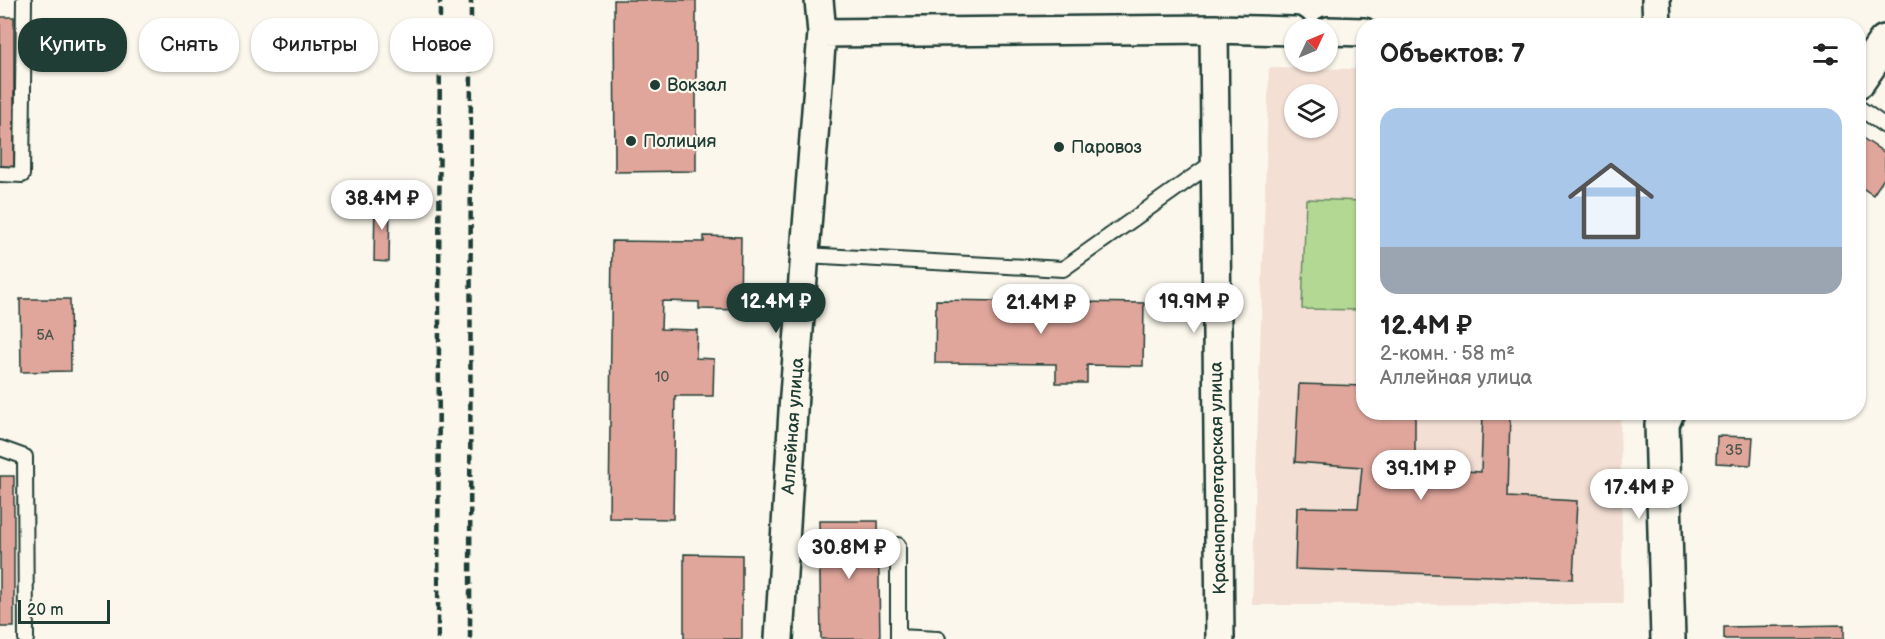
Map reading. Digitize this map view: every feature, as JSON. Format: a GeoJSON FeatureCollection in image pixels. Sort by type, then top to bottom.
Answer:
{"type":"FeatureCollection","features":[{"type":"Feature","properties":{"kind":"street","name":"Аллейная улица"},"geometry":{"type":"LineString","coordinates":[[778,639],[822,33],[819,0]]}},
{"type":"Feature","properties":{"kind":"street"},"geometry":{"type":"LineString","coordinates":[[1656,0],[1657,18]]}},
{"type":"Feature","properties":{"kind":"street"},"geometry":{"type":"LineString","coordinates":[[822,33],[1214,29],[1284,31]]}},
{"type":"Feature","properties":{"kind":"street","name":"Краснопролетарская улица"},"geometry":{"type":"LineString","coordinates":[[1214,29],[1220,639]]}},
{"type":"Feature","properties":{"kind":"street"},"geometry":{"type":"LineString","coordinates":[[1338,31],[1356,32]]}},
{"type":"Feature","properties":{"kind":"street"},"geometry":{"type":"LineString","coordinates":[[1866,69],[1885,42]]}},
{"type":"Feature","properties":{"kind":"street"},"geometry":{"type":"LineString","coordinates":[[1664,420],[1668,639]]}},
{"type":"Feature","properties":{"kind":"lane"},"geometry":{"type":"LineString","coordinates":[[0,174],[22,175],[24,0]]}},
{"type":"Feature","properties":{"kind":"lane"},"geometry":{"type":"LineString","coordinates":[[1866,113],[1885,126]]}},
{"type":"Feature","properties":{"kind":"lane"},"geometry":{"type":"LineString","coordinates":[[805,255],[1063,269],[1215,161]]}},
{"type":"Feature","properties":{"kind":"lane"},"geometry":{"type":"LineString","coordinates":[[0,448],[25,457],[26,639]]}},
{"type":"Feature","properties":{"kind":"lane"},"geometry":{"type":"LineString","coordinates":[[898,545],[898,638],[938,639]]}},
{"type":"Feature","properties":{"kind":"shaded area"},"geometry":{"type":"Polygon","coordinates":[[[1269,68],[1284,68],[1284,72],[1338,72],[1338,69],[1356,69],[1356,420],[1620,420],[1623,604],[1252,605],[1269,68]]]}},
{"type":"Feature","properties":{"kind":"green space"},"geometry":{"type":"Polygon","coordinates":[[[1306,199],[1356,201],[1356,310],[1302,309],[1306,199]]]}},
{"type":"Feature","properties":{"kind":"building","name":"Вокзал"},"geometry":{"type":"Polygon","coordinates":[[[614,0],[696,0],[696,171],[615,172],[614,0]]]}},
{"type":"Feature","properties":{"kind":"building"},"geometry":{"type":"Polygon","coordinates":[[[0,17],[14,17],[14,167],[0,167],[0,17]]]}},
{"type":"Feature","properties":{"kind":"building"},"geometry":{"type":"Polygon","coordinates":[[[1866,140],[1885,153],[1885,177],[1873,195],[1866,190],[1866,140]]]}},
{"type":"Feature","properties":{"kind":"building"},"geometry":{"type":"Polygon","coordinates":[[[375,201],[390,202],[389,262],[374,261],[375,201]]]}},
{"type":"Feature","properties":{"kind":"building"},"geometry":{"type":"Polygon","coordinates":[[[704,236],[741,237],[740,310],[699,309],[699,302],[662,301],[661,329],[697,330],[696,358],[714,359],[713,396],[675,396],[673,519],[609,518],[612,241],[704,242],[704,236]]]}},
{"type":"Feature","properties":{"kind":"building"},"geometry":{"type":"Polygon","coordinates":[[[20,299],[70,299],[71,371],[21,372],[20,299]]]}},
{"type":"Feature","properties":{"kind":"building"},"geometry":{"type":"Polygon","coordinates":[[[936,300],[1144,303],[1143,366],[1087,365],[1087,383],[1056,383],[1056,364],[935,363],[936,300]]]}},
{"type":"Feature","properties":{"kind":"building"},"geometry":{"type":"Polygon","coordinates":[[[1299,384],[1356,386],[1356,420],[1415,420],[1415,468],[1481,472],[1483,420],[1510,420],[1508,497],[1577,501],[1573,579],[1295,569],[1297,507],[1358,508],[1362,467],[1295,462],[1299,384]]]}},
{"type":"Feature","properties":{"kind":"building"},"geometry":{"type":"Polygon","coordinates":[[[1717,436],[1753,437],[1751,465],[1716,463],[1717,436]]]}},
{"type":"Feature","properties":{"kind":"building"},"geometry":{"type":"Polygon","coordinates":[[[0,476],[14,476],[14,627],[0,627],[0,476]]]}},
{"type":"Feature","properties":{"kind":"building"},"geometry":{"type":"Polygon","coordinates":[[[819,521],[878,521],[880,639],[821,639],[819,521]]]}},
{"type":"Feature","properties":{"kind":"building"},"geometry":{"type":"Polygon","coordinates":[[[684,554],[742,555],[742,639],[684,639],[684,554]]]}},
{"type":"Feature","properties":{"kind":"building"},"geometry":{"type":"Polygon","coordinates":[[[1844,625],[1844,639],[1724,639],[1724,627],[1844,625]]]}},
{"type":"Feature","properties":{"kind":"railway"},"geometry":{"type":"LineString","coordinates":[[438,639],[440,0]]}},
{"type":"Feature","properties":{"kind":"railway"},"geometry":{"type":"LineString","coordinates":[[470,639],[471,0]]}},
{"type":"Feature","properties":{"kind":"place","name":"Вокзал"},"geometry":{"type":"Point","coordinates":[655,85]}},
{"type":"Feature","properties":{"kind":"place","name":"Полиция"},"geometry":{"type":"Point","coordinates":[631,141]}},
{"type":"Feature","properties":{"kind":"place","name":"Паровоз"},"geometry":{"type":"Point","coordinates":[1059,147]}}]}
